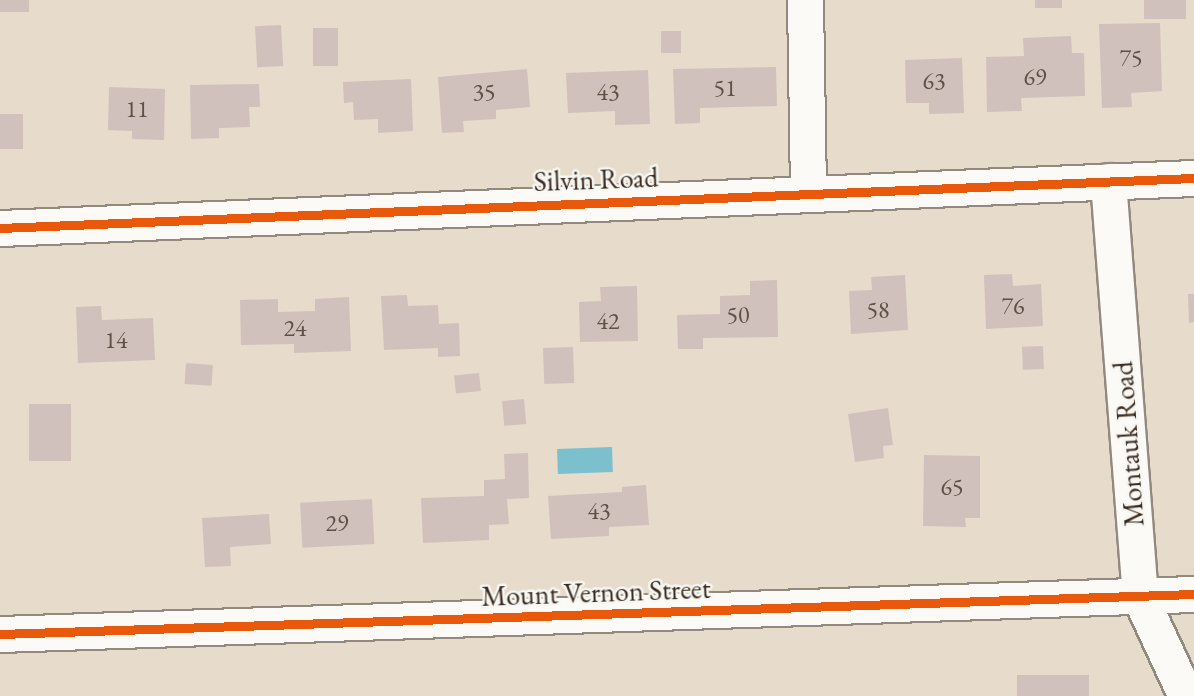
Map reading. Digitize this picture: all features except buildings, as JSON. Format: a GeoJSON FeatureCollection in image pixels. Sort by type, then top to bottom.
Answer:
{"type":"FeatureCollection","features":[{"type":"Feature","properties":{"kind":"street"},"geometry":{"type":"LineString","coordinates":[[805,0],[808,193]]}},
{"type":"Feature","properties":{"kind":"street","name":"Silvin Road"},"geometry":{"type":"LineString","coordinates":[[0,228],[1194,178]]}},
{"type":"Feature","properties":{"kind":"street","name":"Montauk Road"},"geometry":{"type":"LineString","coordinates":[[1108,181],[1140,597],[1186,696]]}},
{"type":"Feature","properties":{"kind":"street","name":"Mount Vernon Street"},"geometry":{"type":"LineString","coordinates":[[0,634],[1194,594]]}},
{"type":"Feature","properties":{"kind":"water"},"geometry":{"type":"Polygon","coordinates":[[[612,447],[613,472],[558,474],[557,449],[612,447]]]}},
{"type":"Feature","properties":{"kind":"cycle path"},"geometry":{"type":"LineString","coordinates":[[0,228],[1194,178]]}},
{"type":"Feature","properties":{"kind":"cycle path"},"geometry":{"type":"LineString","coordinates":[[0,634],[1194,594]]}}]}
